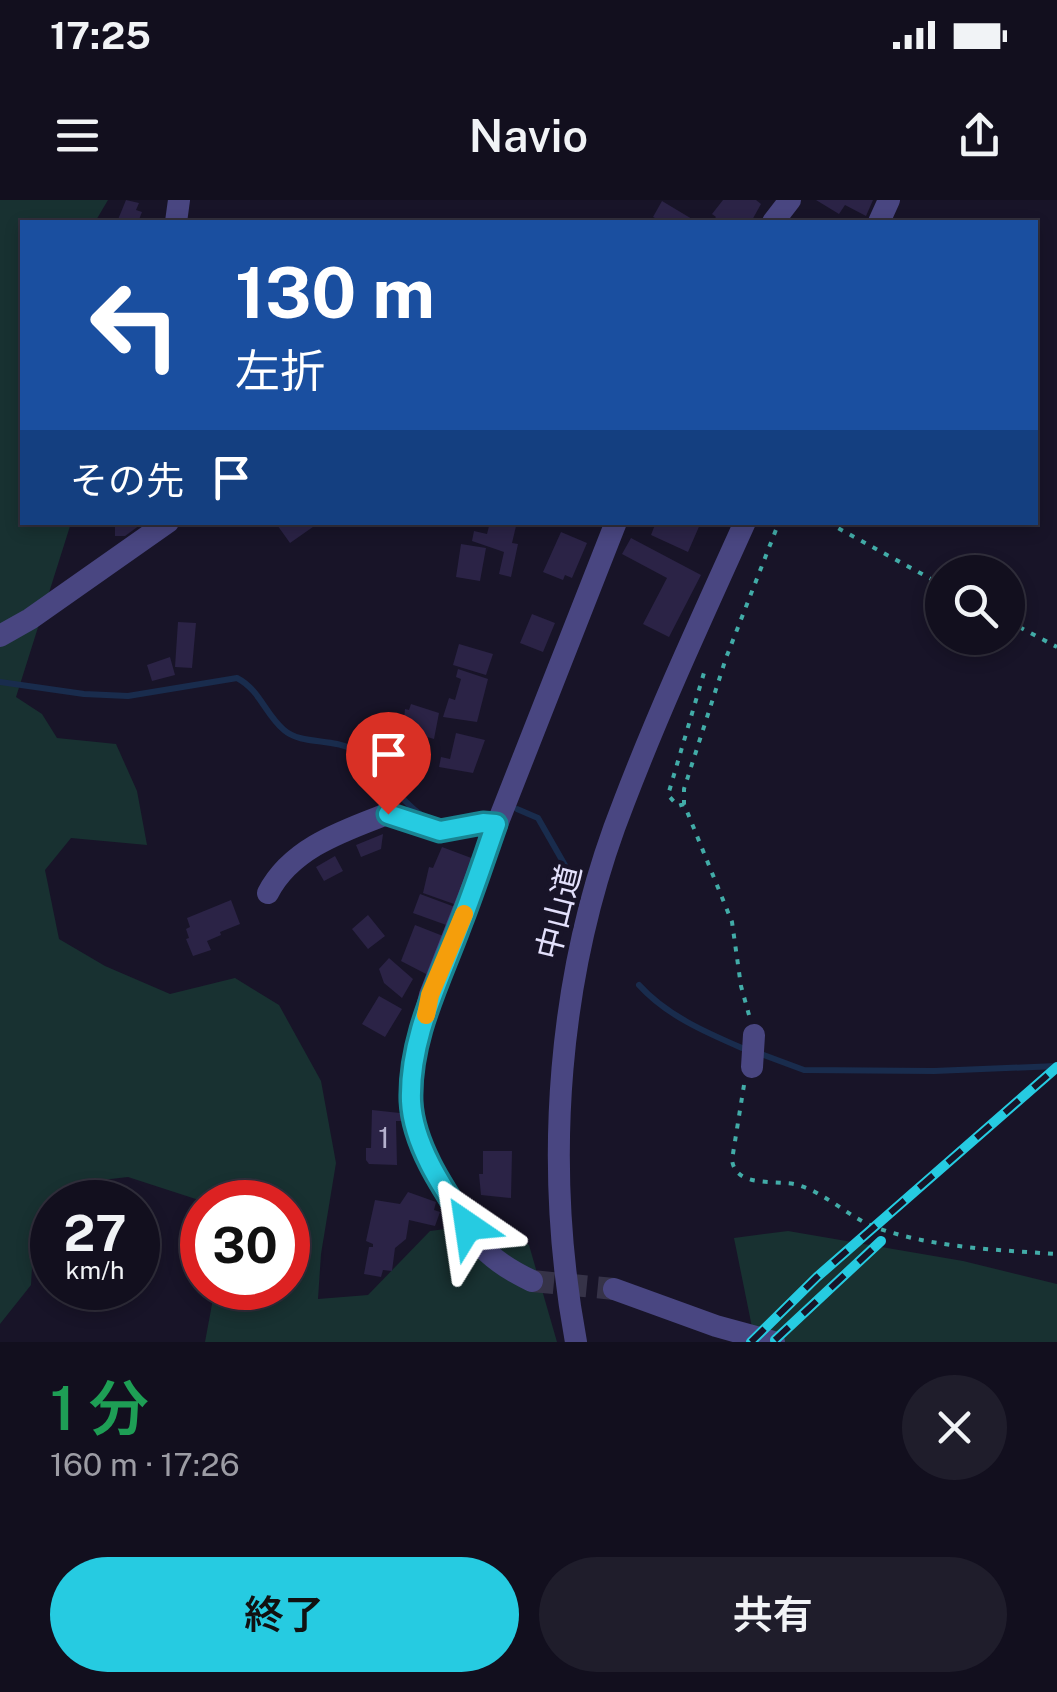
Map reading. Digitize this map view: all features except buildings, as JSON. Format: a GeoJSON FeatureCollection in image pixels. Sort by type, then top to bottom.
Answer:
{"type":"FeatureCollection","features":[{"type":"Feature","properties":{"kind":"street"},"geometry":{"type":"LineString","coordinates":[[0,636],[164,525]]}},
{"type":"Feature","properties":{"kind":"street"},"geometry":{"type":"LineString","coordinates":[[532,1281],[507,1270],[484,1249],[424,1150],[411,1104],[415,1059],[430,995],[615,525]]}},
{"type":"Feature","properties":{"kind":"street","name":"中山道"},"geometry":{"type":"LineString","coordinates":[[576,1342],[561,1230],[561,1075],[585,929],[622,804],[744,525]]}},
{"type":"Feature","properties":{"kind":"street"},"geometry":{"type":"LineString","coordinates":[[268,892],[303,852],[388,814],[440,831],[496,824]]}},
{"type":"Feature","properties":{"kind":"street"},"geometry":{"type":"LineString","coordinates":[[752,1067],[754,1035]]}},
{"type":"Feature","properties":{"kind":"street"},"geometry":{"type":"LineString","coordinates":[[614,1290],[774,1342]]}},
{"type":"Feature","properties":{"kind":"path"},"geometry":{"type":"LineString","coordinates":[[754,1035],[741,986],[732,922],[684,804],[684,790],[726,658],[778,525]]}},
{"type":"Feature","properties":{"kind":"path"},"geometry":{"type":"LineString","coordinates":[[832,525],[925,576]]}},
{"type":"Feature","properties":{"kind":"path"},"geometry":{"type":"LineString","coordinates":[[1025,630],[1057,648]]}},
{"type":"Feature","properties":{"kind":"path"},"geometry":{"type":"LineString","coordinates":[[684,804],[678,806],[668,796],[706,666]]}},
{"type":"Feature","properties":{"kind":"path"},"geometry":{"type":"LineString","coordinates":[[752,1067],[744,1084],[732,1160],[734,1170],[742,1178],[800,1186],[866,1223],[904,1236],[958,1246],[1057,1254]]}},
{"type":"Feature","properties":{"kind":"green space"},"geometry":{"type":"Polygon","coordinates":[[[0,200],[108,200],[96,220],[20,220],[20,525],[70,525],[16,697],[42,714],[57,738],[116,744],[137,791],[147,845],[71,838],[45,870],[59,939],[105,966],[170,994],[235,978],[279,1005],[321,1081],[336,1163],[318,1299],[368,1295],[430,1231],[492,1223],[529,1245],[557,1342],[205,1342],[211,1310],[310,1310],[310,1180],[180,1180],[180,1194],[160,1187],[160,1180],[128,1177],[30,1180],[30,1286],[0,1324],[0,200]]]}},
{"type":"Feature","properties":{"kind":"green space"},"geometry":{"type":"Polygon","coordinates":[[[788,1231],[963,1261],[1057,1284],[1057,1342],[755,1342],[734,1238],[788,1231]]]}},
{"type":"Feature","properties":{"kind":"waterway"},"geometry":{"type":"LineString","coordinates":[[0,682],[128,696],[237,678],[251,689],[284,730],[299,738],[352,749],[371,763],[420,814]]}},
{"type":"Feature","properties":{"kind":"waterway"},"geometry":{"type":"LineString","coordinates":[[517,809],[538,818],[566,867]]}},
{"type":"Feature","properties":{"kind":"waterway"},"geometry":{"type":"LineString","coordinates":[[639,985],[674,1014],[742,1048]]}},
{"type":"Feature","properties":{"kind":"waterway"},"geometry":{"type":"LineString","coordinates":[[761,1054],[804,1070],[934,1071],[1057,1066]]}},
{"type":"Feature","properties":{"kind":"tunnel"},"geometry":{"type":"LineString","coordinates":[[532,1281],[614,1289]]}},
{"type":"Feature","properties":{"kind":"railway"},"geometry":{"type":"LineString","coordinates":[[751,1342],[817,1277],[1057,1067]]}},
{"type":"Feature","properties":{"kind":"railway"},"geometry":{"type":"LineString","coordinates":[[775,1340],[881,1241]]}},
{"type":"Feature","properties":{"kind":"slow traffic"},"geometry":{"type":"LineString","coordinates":[[426,1015],[430,995],[464,914]]}},
{"type":"Feature","properties":{"kind":"route"},"geometry":{"type":"LineString","coordinates":[[388,814],[440,831],[496,824],[430,995],[415,1059],[411,1104],[424,1150],[468,1226]]}}]}
